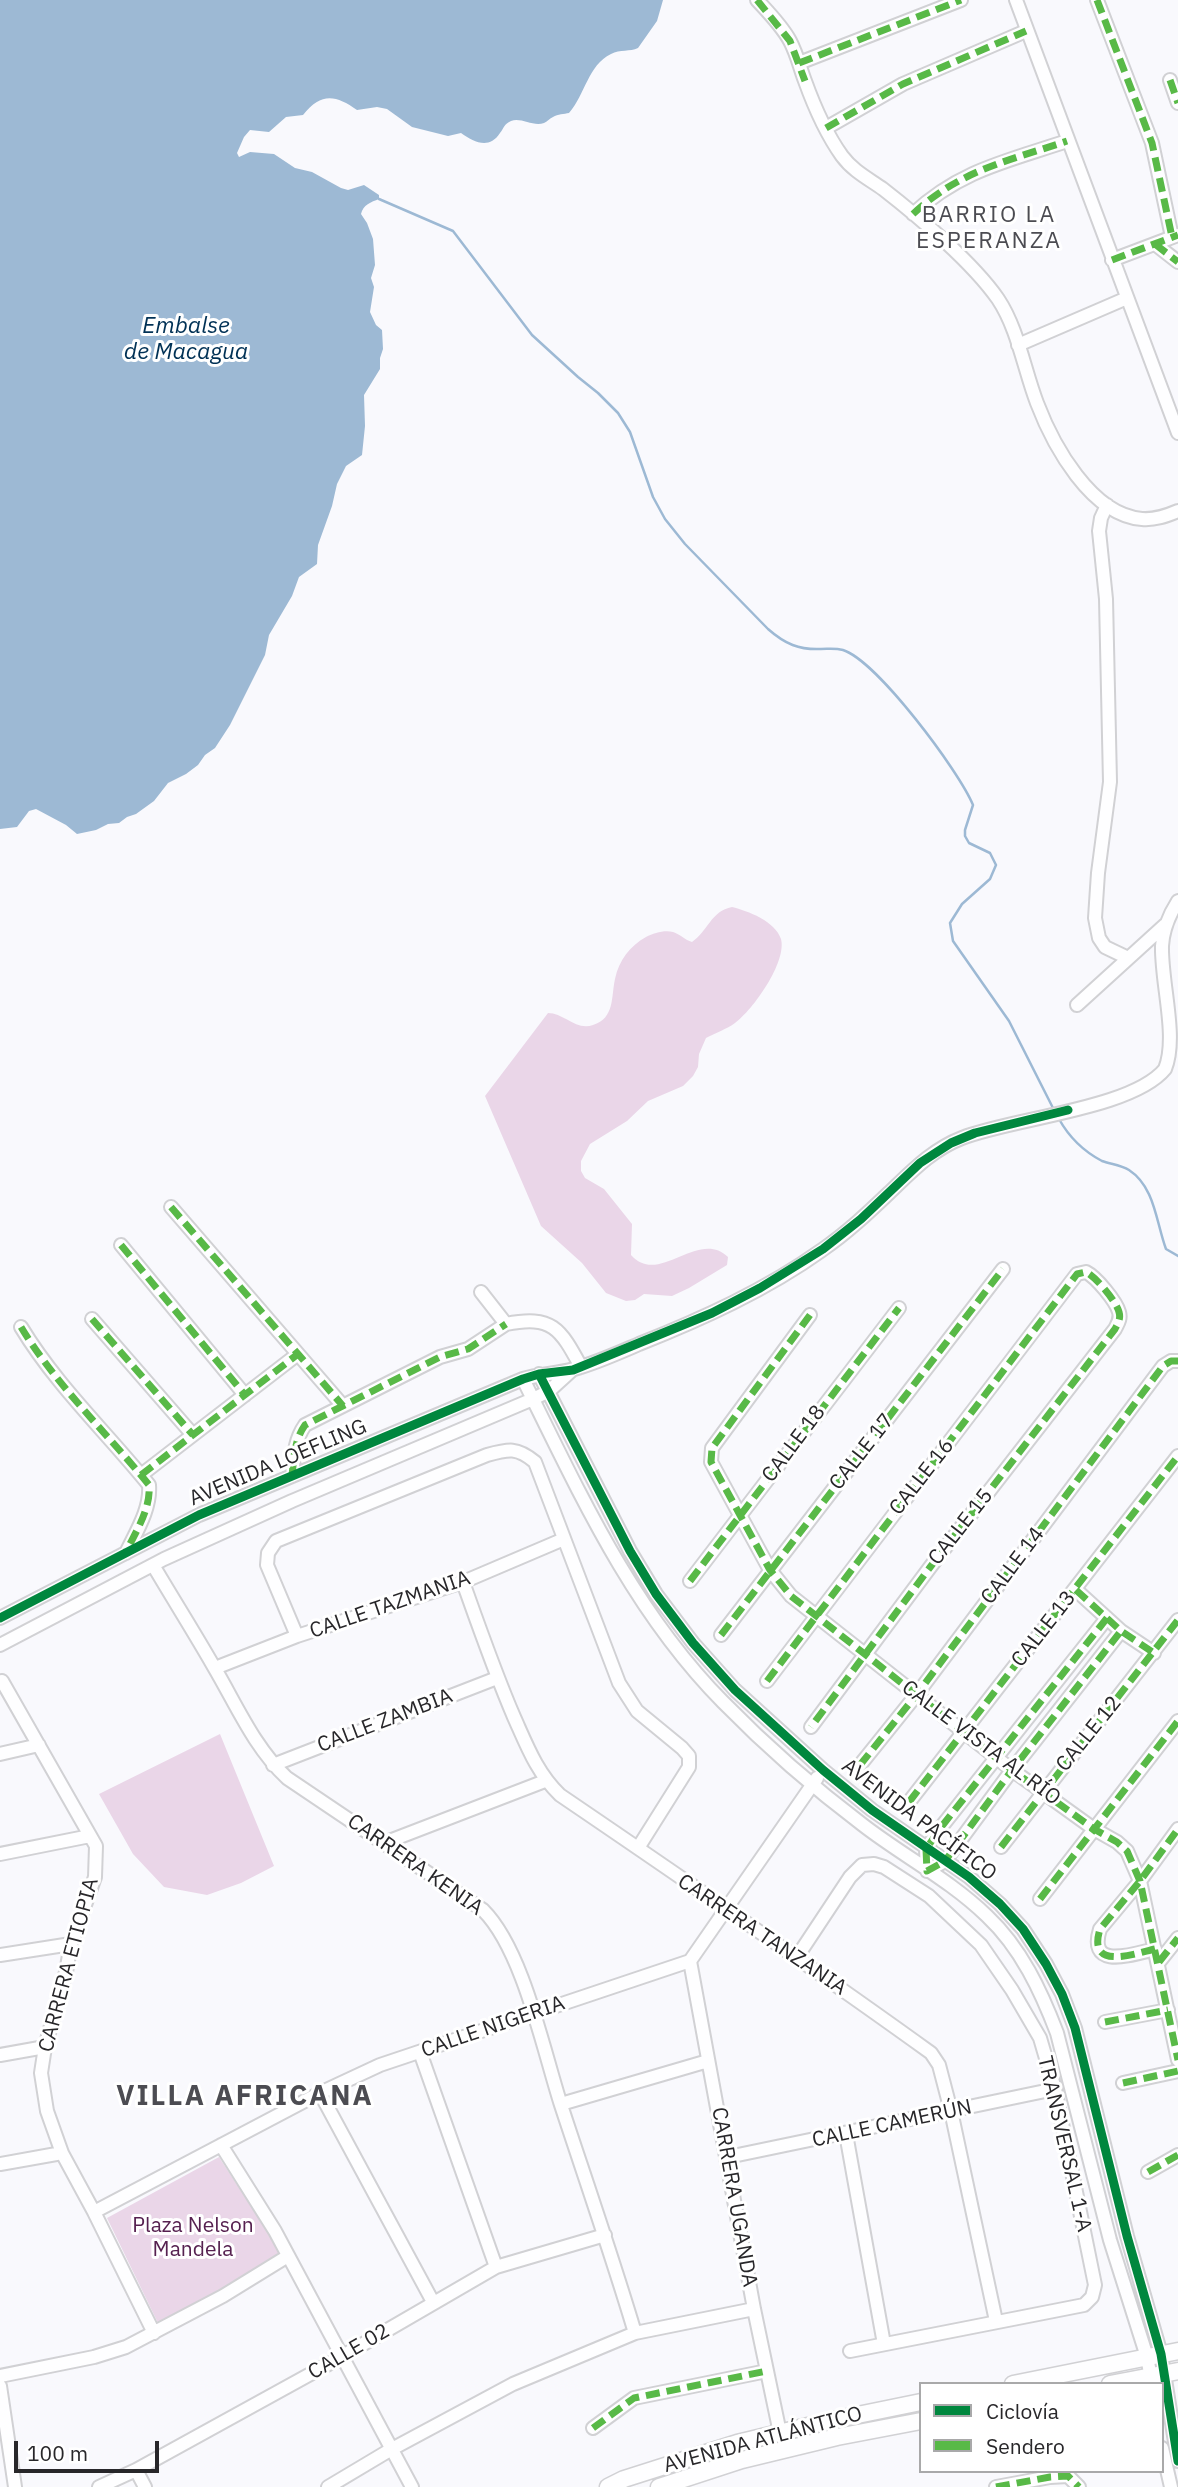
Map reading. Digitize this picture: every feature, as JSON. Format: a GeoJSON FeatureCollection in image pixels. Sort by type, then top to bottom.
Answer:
{"type":"FeatureCollection","features":[{"type":"Feature","properties":{"kind":"main road"},"geometry":{"type":"LineString","coordinates":[[1023,2382],[1178,2351]]}},
{"type":"Feature","properties":{"kind":"main road"},"geometry":{"type":"LineString","coordinates":[[1123,2382],[1161,2376]]}},
{"type":"Feature","properties":{"kind":"main road","name":"AVENIDA ATLÁNTICO"},"geometry":{"type":"LineString","coordinates":[[608,2487],[624,2479],[737,2443],[919,2402]]}},
{"type":"Feature","properties":{"kind":"main road","name":"AVENIDA ATLÁNTICO"},"geometry":{"type":"LineString","coordinates":[[659,2487],[742,2460],[837,2437],[919,2421]]}},
{"type":"Feature","properties":{"kind":"street"},"geometry":{"type":"LineString","coordinates":[[757,0],[782,29],[826,128],[848,163],[913,214],[987,284],[1006,313],[1037,402],[1056,444],[1077,475],[1118,513],[1152,519],[1178,511]]}},
{"type":"Feature","properties":{"kind":"street"},"geometry":{"type":"LineString","coordinates":[[799,63],[961,0]]}},
{"type":"Feature","properties":{"kind":"street"},"geometry":{"type":"LineString","coordinates":[[1016,0],[1178,433]]}},
{"type":"Feature","properties":{"kind":"street"},"geometry":{"type":"LineString","coordinates":[[1097,0],[1149,135],[1175,236],[1112,260]]}},
{"type":"Feature","properties":{"kind":"street"},"geometry":{"type":"LineString","coordinates":[[826,128],[903,85],[1026,31]]}},
{"type":"Feature","properties":{"kind":"street"},"geometry":{"type":"LineString","coordinates":[[1170,80],[1178,103]]}},
{"type":"Feature","properties":{"kind":"street"},"geometry":{"type":"LineString","coordinates":[[913,214],[934,194],[964,177],[1067,141]]}},
{"type":"Feature","properties":{"kind":"street"},"geometry":{"type":"LineString","coordinates":[[1155,244],[1178,262]]}},
{"type":"Feature","properties":{"kind":"street"},"geometry":{"type":"LineString","coordinates":[[1018,345],[1127,298]]}},
{"type":"Feature","properties":{"kind":"street"},"geometry":{"type":"LineString","coordinates":[[1107,505],[1099,531],[1106,599],[1110,782],[1095,918],[1099,938],[1105,947],[1128,958]]}},
{"type":"Feature","properties":{"kind":"street"},"geometry":{"type":"LineString","coordinates":[[292,1476],[295,1447],[305,1425],[440,1357],[468,1349],[506,1324],[530,1319],[556,1329],[570,1346],[577,1368],[699,1318],[760,1288],[810,1258],[854,1226],[920,1163],[951,1143],[975,1133],[1109,1100],[1142,1087],[1156,1078],[1170,1063],[1177,1035],[1163,957],[1166,925],[1178,901]]}},
{"type":"Feature","properties":{"kind":"street"},"geometry":{"type":"LineString","coordinates":[[1077,1006],[1166,925]]}},
{"type":"Feature","properties":{"kind":"street"},"geometry":{"type":"LineString","coordinates":[[171,1207],[343,1406]]}},
{"type":"Feature","properties":{"kind":"street"},"geometry":{"type":"LineString","coordinates":[[121,1245],[245,1395]]}},
{"type":"Feature","properties":{"kind":"street","name":"CALLE 17"},"geometry":{"type":"LineString","coordinates":[[721,1635],[1003,1269]]}},
{"type":"Feature","properties":{"kind":"street","name":"CALLE 16"},"geometry":{"type":"LineString","coordinates":[[767,1681],[1077,1274],[1086,1272],[1094,1276],[1119,1311],[1115,1329]]}},
{"type":"Feature","properties":{"kind":"street"},"geometry":{"type":"LineString","coordinates":[[481,1292],[506,1324]]}},
{"type":"Feature","properties":{"kind":"street","name":"CALLE 18"},"geometry":{"type":"LineString","coordinates":[[690,1581],[899,1308]]}},
{"type":"Feature","properties":{"kind":"street","name":"CALLE VISTA AL RÍO"},"geometry":{"type":"LineString","coordinates":[[810,1315],[712,1448],[711,1462],[770,1570],[792,1596],[1012,1770],[1127,1851],[1140,1881],[1178,2060]]}},
{"type":"Feature","properties":{"kind":"street"},"geometry":{"type":"LineString","coordinates":[[92,1319],[193,1435]]}},
{"type":"Feature","properties":{"kind":"street"},"geometry":{"type":"LineString","coordinates":[[21,1327],[34,1349],[61,1383],[149,1485],[150,1496],[144,1516],[126,1553]]}},
{"type":"Feature","properties":{"kind":"street","name":"CALLE 15"},"geometry":{"type":"LineString","coordinates":[[811,1727],[1115,1329]]}},
{"type":"Feature","properties":{"kind":"street"},"geometry":{"type":"LineString","coordinates":[[141,1475],[298,1354]]}},
{"type":"Feature","properties":{"kind":"street","name":"CALLE 14"},"geometry":{"type":"LineString","coordinates":[[860,1765],[917,1694],[1163,1366],[1171,1361],[1178,1361]]}},
{"type":"Feature","properties":{"kind":"street","name":"AVENIDA LOEFLING"},"geometry":{"type":"LineString","coordinates":[[0,1618],[198,1515],[523,1379],[577,1368]]}},
{"type":"Feature","properties":{"kind":"street","name":"AVENIDA LOEFLING"},"geometry":{"type":"LineString","coordinates":[[0,1645],[153,1565],[292,1501],[533,1399],[549,1391],[577,1368]]}},
{"type":"Feature","properties":{"kind":"street","name":"AVENIDA PACÍFICO"},"geometry":{"type":"LineString","coordinates":[[539,1374],[602,1500],[656,1594],[693,1643],[735,1690],[823,1770],[872,1810],[969,1877],[1000,1904],[1023,1929],[1046,1964],[1062,1994],[1074,2028],[1154,2356]]}},
{"type":"Feature","properties":{"kind":"street","name":"AVENIDA PACÍFICO"},"geometry":{"type":"LineString","coordinates":[[523,1379],[587,1508],[642,1604],[680,1654],[723,1702],[813,1784],[861,1824],[958,1891],[988,1916],[1009,1940],[1035,1983],[1057,2033],[1110,2241],[1154,2356]]}},
{"type":"Feature","properties":{"kind":"street"},"geometry":{"type":"LineString","coordinates":[[297,1636],[267,1565],[268,1552],[276,1541],[487,1455],[506,1450],[523,1452],[535,1462],[626,1697],[636,1712],[689,1756],[689,1767],[638,1848]]}},
{"type":"Feature","properties":{"kind":"street","name":"CALLE 13"},"geometry":{"type":"LineString","coordinates":[[909,1802],[1178,1456]]}},
{"type":"Feature","properties":{"kind":"street","name":"CALLE TAZMANIA"},"geometry":{"type":"LineString","coordinates":[[215,1668],[297,1636],[463,1582],[564,1539]]}},
{"type":"Feature","properties":{"kind":"street","name":"CARRERA KENIA"},"geometry":{"type":"LineString","coordinates":[[153,1565],[215,1668],[244,1723],[273,1765],[288,1778],[483,1910],[495,1922],[506,1940],[533,2014],[635,2333]]}},
{"type":"Feature","properties":{"kind":"street","name":"CARRERA TANZANIA"},"geometry":{"type":"LineString","coordinates":[[463,1582],[497,1678],[545,1781],[560,1795],[797,1957],[931,2053],[939,2065],[951,2111],[996,2321]]}},
{"type":"Feature","properties":{"kind":"street"},"geometry":{"type":"LineString","coordinates":[[1076,1590],[1121,1630],[1154,1653]]}},
{"type":"Feature","properties":{"kind":"street"},"geometry":{"type":"LineString","coordinates":[[1107,1618],[996,1756],[926,1849],[928,1871],[945,1861],[1121,1630]]}},
{"type":"Feature","properties":{"kind":"street","name":"CALLE 12"},"geometry":{"type":"LineString","coordinates":[[1001,1847],[1178,1620]]}},
{"type":"Feature","properties":{"kind":"street","name":"CALLE ZAMBIA"},"geometry":{"type":"LineString","coordinates":[[273,1765],[497,1678]]}},
{"type":"Feature","properties":{"kind":"street","name":"CARRERA ETIOPIA"},"geometry":{"type":"LineString","coordinates":[[2,1681],[96,1846],[95,1877],[71,1944],[41,2073],[47,2111],[62,2153],[154,2333]]}},
{"type":"Feature","properties":{"kind":"street"},"geometry":{"type":"LineString","coordinates":[[1040,1899],[1178,1721]]}},
{"type":"Feature","properties":{"kind":"street"},"geometry":{"type":"LineString","coordinates":[[0,1754],[39,1745]]}},
{"type":"Feature","properties":{"kind":"street"},"geometry":{"type":"LineString","coordinates":[[690,1961],[823,1770]]}},
{"type":"Feature","properties":{"kind":"street"},"geometry":{"type":"LineString","coordinates":[[384,1843],[545,1781]]}},
{"type":"Feature","properties":{"kind":"street"},"geometry":{"type":"LineString","coordinates":[[1155,1949],[1114,1958],[1105,1956],[1099,1949],[1097,1938],[1100,1929],[1178,1829]]}},
{"type":"Feature","properties":{"kind":"street"},"geometry":{"type":"LineString","coordinates":[[0,1854],[90,1836]]}},
{"type":"Feature","properties":{"kind":"street","name":"TRANSVERSAL 1-A"},"geometry":{"type":"LineString","coordinates":[[797,1957],[850,1877],[862,1865],[884,1867],[929,1896],[981,1945],[1040,2038],[1055,2089],[1095,2285],[1092,2297],[1084,2305],[996,2321]]}},
{"type":"Feature","properties":{"kind":"street"},"geometry":{"type":"LineString","coordinates":[[1159,1962],[1178,1938]]}},
{"type":"Feature","properties":{"kind":"street"},"geometry":{"type":"LineString","coordinates":[[0,1955],[71,1944]]}},
{"type":"Feature","properties":{"kind":"street","name":"CALLE NIGERIA"},"geometry":{"type":"LineString","coordinates":[[94,2211],[320,2093],[380,2065],[690,1961]]}},
{"type":"Feature","properties":{"kind":"street","name":"CARRERA UGANDA"},"geometry":{"type":"LineString","coordinates":[[690,1961],[754,2309],[780,2433]]}},
{"type":"Feature","properties":{"kind":"street"},"geometry":{"type":"LineString","coordinates":[[1105,2022],[1168,2010]]}},
{"type":"Feature","properties":{"kind":"street"},"geometry":{"type":"LineString","coordinates":[[0,2055],[45,2047]]}},
{"type":"Feature","properties":{"kind":"street"},"geometry":{"type":"LineString","coordinates":[[421,2052],[496,2267]]}},
{"type":"Feature","properties":{"kind":"street"},"geometry":{"type":"LineString","coordinates":[[561,2104],[708,2061]]}},
{"type":"Feature","properties":{"kind":"street"},"geometry":{"type":"LineString","coordinates":[[1123,2083],[1178,2071]]}},
{"type":"Feature","properties":{"kind":"street","name":"CALLE CAMERÚN"},"geometry":{"type":"LineString","coordinates":[[728,2157],[1055,2089]]}},
{"type":"Feature","properties":{"kind":"street"},"geometry":{"type":"LineString","coordinates":[[320,2093],[433,2302]]}},
{"type":"Feature","properties":{"kind":"street"},"geometry":{"type":"LineString","coordinates":[[846,2134],[884,2344]]}},
{"type":"Feature","properties":{"kind":"street"},"geometry":{"type":"LineString","coordinates":[[222,2145],[288,2256],[412,2487]]}},
{"type":"Feature","properties":{"kind":"street"},"geometry":{"type":"LineString","coordinates":[[0,2164],[62,2153]]}},
{"type":"Feature","properties":{"kind":"street"},"geometry":{"type":"LineString","coordinates":[[1148,2172],[1178,2155]]}},
{"type":"Feature","properties":{"kind":"street"},"geometry":{"type":"LineString","coordinates":[[1099,2198],[1115,2188]]}},
{"type":"Feature","properties":{"kind":"street","name":"CALLE 02"},"geometry":{"type":"LineString","coordinates":[[99,2487],[136,2470],[341,2357],[496,2267],[605,2235]]}},
{"type":"Feature","properties":{"kind":"street"},"geometry":{"type":"LineString","coordinates":[[0,2376],[94,2357],[126,2347],[223,2297],[288,2256]]}},
{"type":"Feature","properties":{"kind":"street"},"geometry":{"type":"LineString","coordinates":[[328,2487],[390,2450],[513,2384],[635,2333],[754,2309]]}},
{"type":"Feature","properties":{"kind":"street"},"geometry":{"type":"LineString","coordinates":[[850,2351],[996,2321]]}},
{"type":"Feature","properties":{"kind":"street"},"geometry":{"type":"LineString","coordinates":[[1154,2356],[1161,2376]]}},
{"type":"Feature","properties":{"kind":"street"},"geometry":{"type":"LineString","coordinates":[[593,2428],[634,2399],[767,2371]]}},
{"type":"Feature","properties":{"kind":"street"},"geometry":{"type":"LineString","coordinates":[[0,2386],[15,2487]]}},
{"type":"Feature","properties":{"kind":"street"},"geometry":{"type":"LineString","coordinates":[[1164,2391],[1178,2461]]}},
{"type":"Feature","properties":{"kind":"street"},"geometry":{"type":"LineString","coordinates":[[1164,2457],[1171,2487]]}},
{"type":"Feature","properties":{"kind":"street"},"geometry":{"type":"LineString","coordinates":[[136,2470],[145,2487]]}},
{"type":"Feature","properties":{"kind":"street"},"geometry":{"type":"LineString","coordinates":[[996,2487],[1068,2476],[1079,2487]]}},
{"type":"Feature","properties":{"kind":"green space"},"geometry":{"type":"Polygon","coordinates":[[[732,907],[767,922],[781,939],[779,960],[767,985],[742,1017],[706,1038],[699,1054],[698,1067],[683,1086],[648,1101],[627,1121],[590,1144],[581,1161],[581,1171],[585,1178],[604,1189],[632,1224],[631,1255],[642,1263],[654,1265],[704,1249],[716,1250],[728,1257],[727,1265],[672,1296],[644,1294],[635,1300],[626,1301],[606,1293],[582,1263],[541,1226],[485,1096],[548,1013],[581,1026],[593,1025],[605,1017],[611,1006],[619,966],[630,949],[640,941],[652,934],[666,931],[692,942],[714,917],[732,907]]]}},
{"type":"Feature","properties":{"kind":"green space"},"geometry":{"type":"Polygon","coordinates":[[[220,1734],[274,1866],[241,1883],[207,1895],[164,1887],[133,1854],[99,1794],[220,1734]]]}},
{"type":"Feature","properties":{"kind":"green space","name":"Plaza Nelson Mandela"},"geometry":{"type":"Polygon","coordinates":[[[219,2157],[281,2253],[219,2291],[158,2323],[107,2218],[219,2157]]]}},
{"type":"Feature","properties":{"kind":"water","name":"Embalse de Macagua"},"geometry":{"type":"Polygon","coordinates":[[[0,0],[663,0],[657,21],[638,48],[614,52],[603,59],[569,113],[557,115],[540,124],[511,121],[496,138],[486,143],[461,133],[448,136],[412,127],[387,109],[377,107],[357,110],[342,101],[329,98],[316,102],[303,115],[286,117],[269,132],[250,130],[244,137],[237,153],[239,157],[250,152],[274,154],[295,168],[312,172],[341,188],[348,190],[364,185],[379,195],[379,199],[365,206],[361,214],[373,239],[375,265],[371,278],[374,287],[370,312],[376,325],[382,330],[383,349],[380,369],[364,395],[362,455],[346,466],[337,484],[318,545],[317,564],[299,577],[292,596],[269,635],[265,655],[230,725],[215,748],[186,774],[168,783],[154,801],[136,814],[119,823],[77,834],[36,809],[29,811],[17,827],[0,829],[0,0]]]}},
{"type":"Feature","properties":{"kind":"waterway"},"geometry":{"type":"LineString","coordinates":[[379,199],[453,231],[532,335],[618,413],[630,432],[653,497],[665,519],[685,544],[768,629],[793,645],[840,649],[858,658],[895,695],[935,744],[973,805],[965,836],[969,843],[990,853],[996,865],[990,879],[962,904],[950,923],[953,941],[1009,1021],[1054,1110]]}},
{"type":"Feature","properties":{"kind":"waterway"},"geometry":{"type":"LineString","coordinates":[[1059,1119],[1072,1138],[1089,1153],[1102,1161],[1126,1168],[1138,1177],[1154,1206],[1166,1249],[1178,1256]]}},
{"type":"Feature","properties":{"kind":"marked path"},"geometry":{"type":"LineString","coordinates":[[757,0],[790,41],[805,81]]}},
{"type":"Feature","properties":{"kind":"marked path"},"geometry":{"type":"LineString","coordinates":[[799,63],[961,0]]}},
{"type":"Feature","properties":{"kind":"marked path"},"geometry":{"type":"LineString","coordinates":[[1097,0],[1152,143],[1172,237]]}},
{"type":"Feature","properties":{"kind":"marked path"},"geometry":{"type":"LineString","coordinates":[[826,128],[903,84],[1026,31]]}},
{"type":"Feature","properties":{"kind":"marked path"},"geometry":{"type":"LineString","coordinates":[[1170,80],[1178,103]]}},
{"type":"Feature","properties":{"kind":"marked path"},"geometry":{"type":"LineString","coordinates":[[913,214],[931,199],[967,177],[1005,161],[1067,141]]}},
{"type":"Feature","properties":{"kind":"marked path"},"geometry":{"type":"LineString","coordinates":[[1112,260],[1178,235]]}},
{"type":"Feature","properties":{"kind":"marked path"},"geometry":{"type":"LineString","coordinates":[[1155,244],[1178,262]]}},
{"type":"Feature","properties":{"kind":"marked path"},"geometry":{"type":"LineString","coordinates":[[171,1207],[343,1406]]}},
{"type":"Feature","properties":{"kind":"marked path"},"geometry":{"type":"LineString","coordinates":[[121,1245],[245,1395]]}},
{"type":"Feature","properties":{"kind":"marked path"},"geometry":{"type":"LineString","coordinates":[[721,1635],[1003,1269]]}},
{"type":"Feature","properties":{"kind":"marked path"},"geometry":{"type":"LineString","coordinates":[[767,1681],[1077,1274],[1086,1272],[1090,1275],[1117,1307],[1120,1317],[1115,1329],[931,1566],[811,1727]]}},
{"type":"Feature","properties":{"kind":"marked path"},"geometry":{"type":"LineString","coordinates":[[690,1581],[899,1308]]}},
{"type":"Feature","properties":{"kind":"marked path"},"geometry":{"type":"LineString","coordinates":[[810,1315],[712,1448],[711,1462],[770,1570],[791,1596],[1012,1770],[1127,1851],[1140,1881],[1178,2060]]}},
{"type":"Feature","properties":{"kind":"marked path"},"geometry":{"type":"LineString","coordinates":[[92,1319],[193,1435]]}},
{"type":"Feature","properties":{"kind":"marked path"},"geometry":{"type":"LineString","coordinates":[[292,1476],[297,1443],[305,1425],[440,1357],[468,1349],[506,1324]]}},
{"type":"Feature","properties":{"kind":"marked path"},"geometry":{"type":"LineString","coordinates":[[21,1327],[66,1389],[149,1485],[148,1503],[126,1552]]}},
{"type":"Feature","properties":{"kind":"marked path"},"geometry":{"type":"LineString","coordinates":[[141,1475],[298,1354]]}},
{"type":"Feature","properties":{"kind":"marked path"},"geometry":{"type":"LineString","coordinates":[[860,1765],[917,1694],[1163,1366],[1171,1361],[1178,1361]]}},
{"type":"Feature","properties":{"kind":"marked path"},"geometry":{"type":"LineString","coordinates":[[909,1802],[1178,1456]]}},
{"type":"Feature","properties":{"kind":"marked path"},"geometry":{"type":"LineString","coordinates":[[1076,1590],[1121,1631],[1154,1653]]}},
{"type":"Feature","properties":{"kind":"marked path"},"geometry":{"type":"LineString","coordinates":[[1107,1618],[942,1826],[926,1849],[927,1871],[945,1861],[1121,1631]]}},
{"type":"Feature","properties":{"kind":"marked path"},"geometry":{"type":"LineString","coordinates":[[1001,1847],[1178,1620]]}},
{"type":"Feature","properties":{"kind":"marked path"},"geometry":{"type":"LineString","coordinates":[[1040,1899],[1178,1721]]}},
{"type":"Feature","properties":{"kind":"marked path"},"geometry":{"type":"LineString","coordinates":[[1155,1949],[1125,1956],[1106,1955],[1100,1951],[1100,1929],[1178,1829]]}},
{"type":"Feature","properties":{"kind":"marked path"},"geometry":{"type":"LineString","coordinates":[[1159,1962],[1178,1938]]}},
{"type":"Feature","properties":{"kind":"marked path"},"geometry":{"type":"LineString","coordinates":[[1105,2022],[1168,2010]]}},
{"type":"Feature","properties":{"kind":"marked path"},"geometry":{"type":"LineString","coordinates":[[1123,2083],[1178,2071]]}},
{"type":"Feature","properties":{"kind":"marked path"},"geometry":{"type":"LineString","coordinates":[[1148,2172],[1178,2155]]}},
{"type":"Feature","properties":{"kind":"marked path"},"geometry":{"type":"LineString","coordinates":[[593,2428],[634,2398],[767,2371]]}},
{"type":"Feature","properties":{"kind":"marked path"},"geometry":{"type":"LineString","coordinates":[[996,2487],[1068,2476],[1079,2487]]}},
{"type":"Feature","properties":{"kind":"cycle path"},"geometry":{"type":"LineString","coordinates":[[0,1618],[199,1515],[523,1379],[573,1370],[712,1313],[760,1288],[823,1249],[861,1219],[920,1163],[951,1143],[975,1133],[1068,1110]]}},
{"type":"Feature","properties":{"kind":"cycle path"},"geometry":{"type":"LineString","coordinates":[[539,1374],[630,1551],[656,1594],[693,1643],[735,1690],[823,1770],[872,1810],[969,1877],[1000,1904],[1023,1929],[1046,1964],[1062,1994],[1075,2028],[1127,2236],[1161,2354],[1178,2461]]}},
{"type":"Feature","properties":{"kind":"district","name":"BARRIO LA ESPERANZA"},"geometry":{"type":"Point","coordinates":[989,228]}},
{"type":"Feature","properties":{"kind":"district","name":"VILLA AFRICANA"},"geometry":{"type":"Point","coordinates":[245,2097]}}]}
